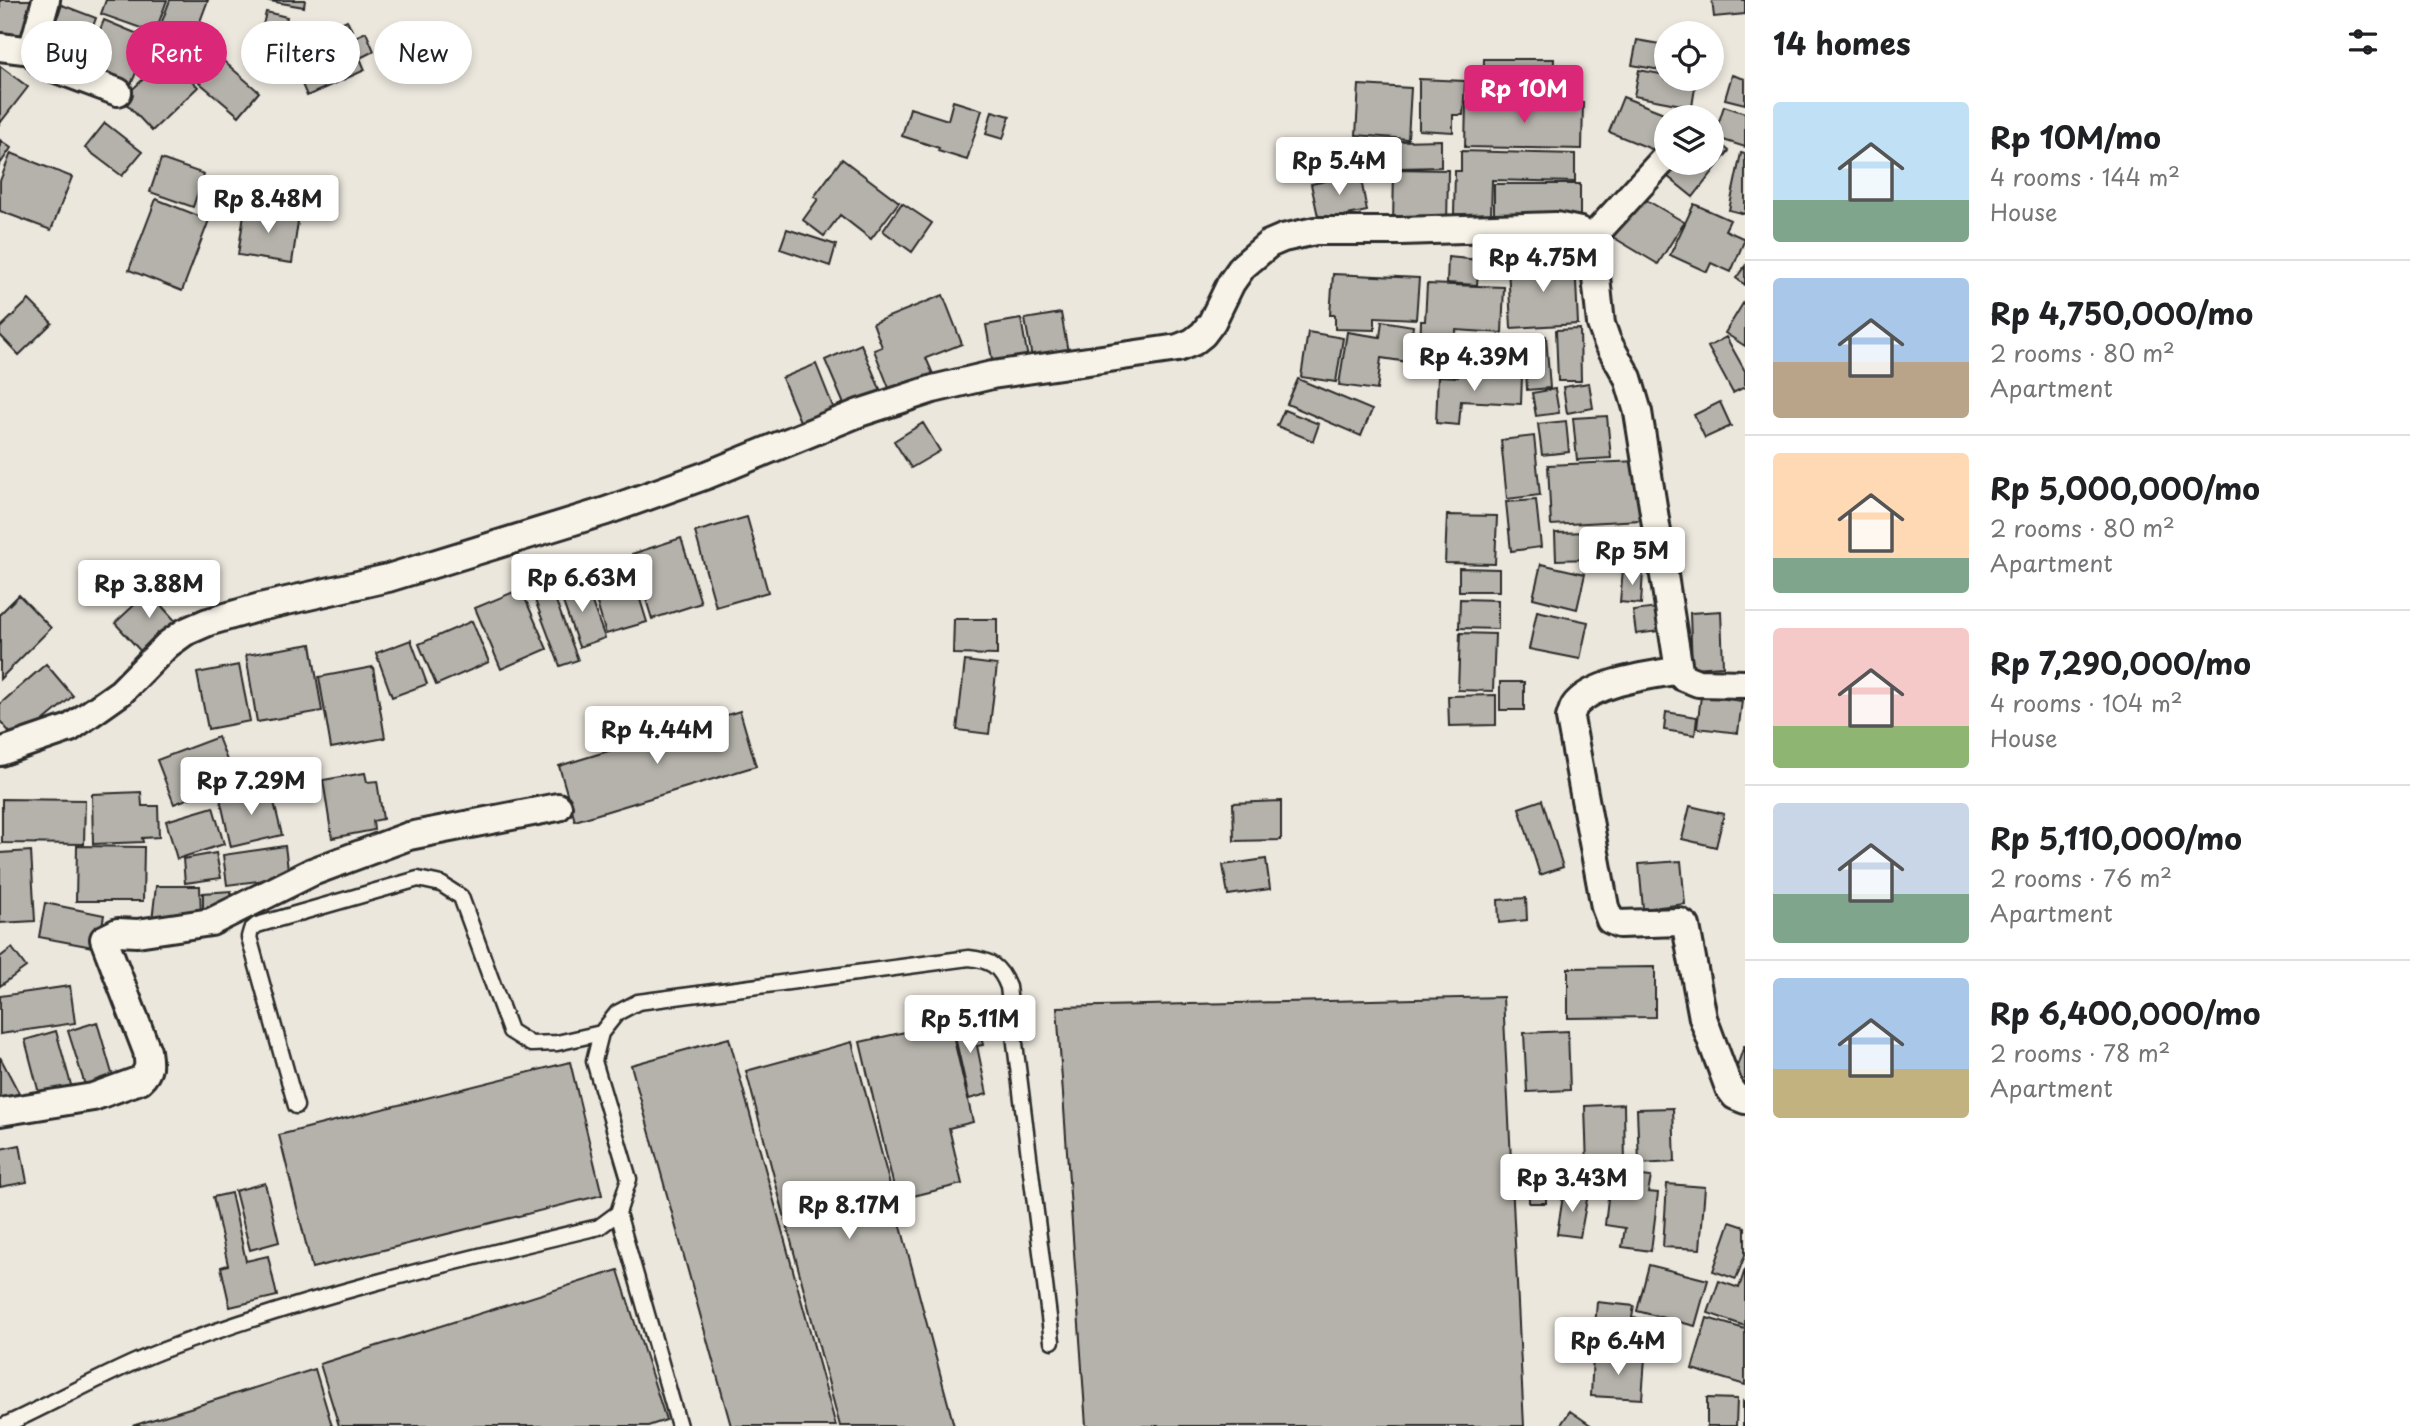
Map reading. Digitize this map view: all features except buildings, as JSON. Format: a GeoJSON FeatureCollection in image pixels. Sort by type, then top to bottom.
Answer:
{"type":"FeatureCollection","features":[{"type":"Feature","properties":{"kind":"street"},"geometry":{"type":"LineString","coordinates":[[40,21],[46,0]]}},
{"type":"Feature","properties":{"kind":"street"},"geometry":{"type":"LineString","coordinates":[[0,47],[21,50]]}},
{"type":"Feature","properties":{"kind":"street"},"geometry":{"type":"LineString","coordinates":[[97,84],[118,92]]}},
{"type":"Feature","properties":{"kind":"street"},"geometry":{"type":"LineString","coordinates":[[1589,241],[1654,170]]}},
{"type":"Feature","properties":{"kind":"street"},"geometry":{"type":"LineString","coordinates":[[0,752],[70,727],[114,698],[167,645],[185,632],[208,622],[260,607],[388,578],[606,511],[707,475],[859,413],[943,386],[1011,372],[1178,348],[1194,342],[1212,322],[1231,283],[1257,252],[1283,238],[1327,231],[1556,226],[1580,231],[1593,249],[1601,324],[1607,341],[1628,378],[1638,412],[1679,670],[1683,677],[1698,683],[1745,684]]}},
{"type":"Feature","properties":{"kind":"street"},"geometry":{"type":"LineString","coordinates":[[1679,670],[1604,688],[1585,696],[1574,704],[1570,718],[1605,907],[1610,920],[1619,924],[1679,922],[1686,926],[1703,1018],[1729,1088],[1735,1096],[1745,1100]]}},
{"type":"Feature","properties":{"kind":"street"},"geometry":{"type":"LineString","coordinates":[[0,1112],[93,1097],[140,1080],[145,1075],[149,1067],[147,1051],[104,939],[118,932],[137,933],[211,922],[312,872],[409,836],[558,807]]}},
{"type":"Feature","properties":{"kind":"lane"},"geometry":{"type":"LineString","coordinates":[[296,1105],[249,937],[251,930],[257,925],[418,879],[441,884],[461,897],[510,1031],[531,1044],[558,1043],[601,1033]]}},
{"type":"Feature","properties":{"kind":"lane"},"geometry":{"type":"LineString","coordinates":[[679,1426],[618,1213],[629,1179],[594,1061],[601,1033],[617,1013],[638,1002],[969,958],[994,964],[1003,973],[1008,987],[1052,1341]]}},
{"type":"Feature","properties":{"kind":"lane"},"geometry":{"type":"LineString","coordinates":[[3,1426],[136,1362],[244,1322],[407,1273],[599,1227],[618,1213]]}}]}
